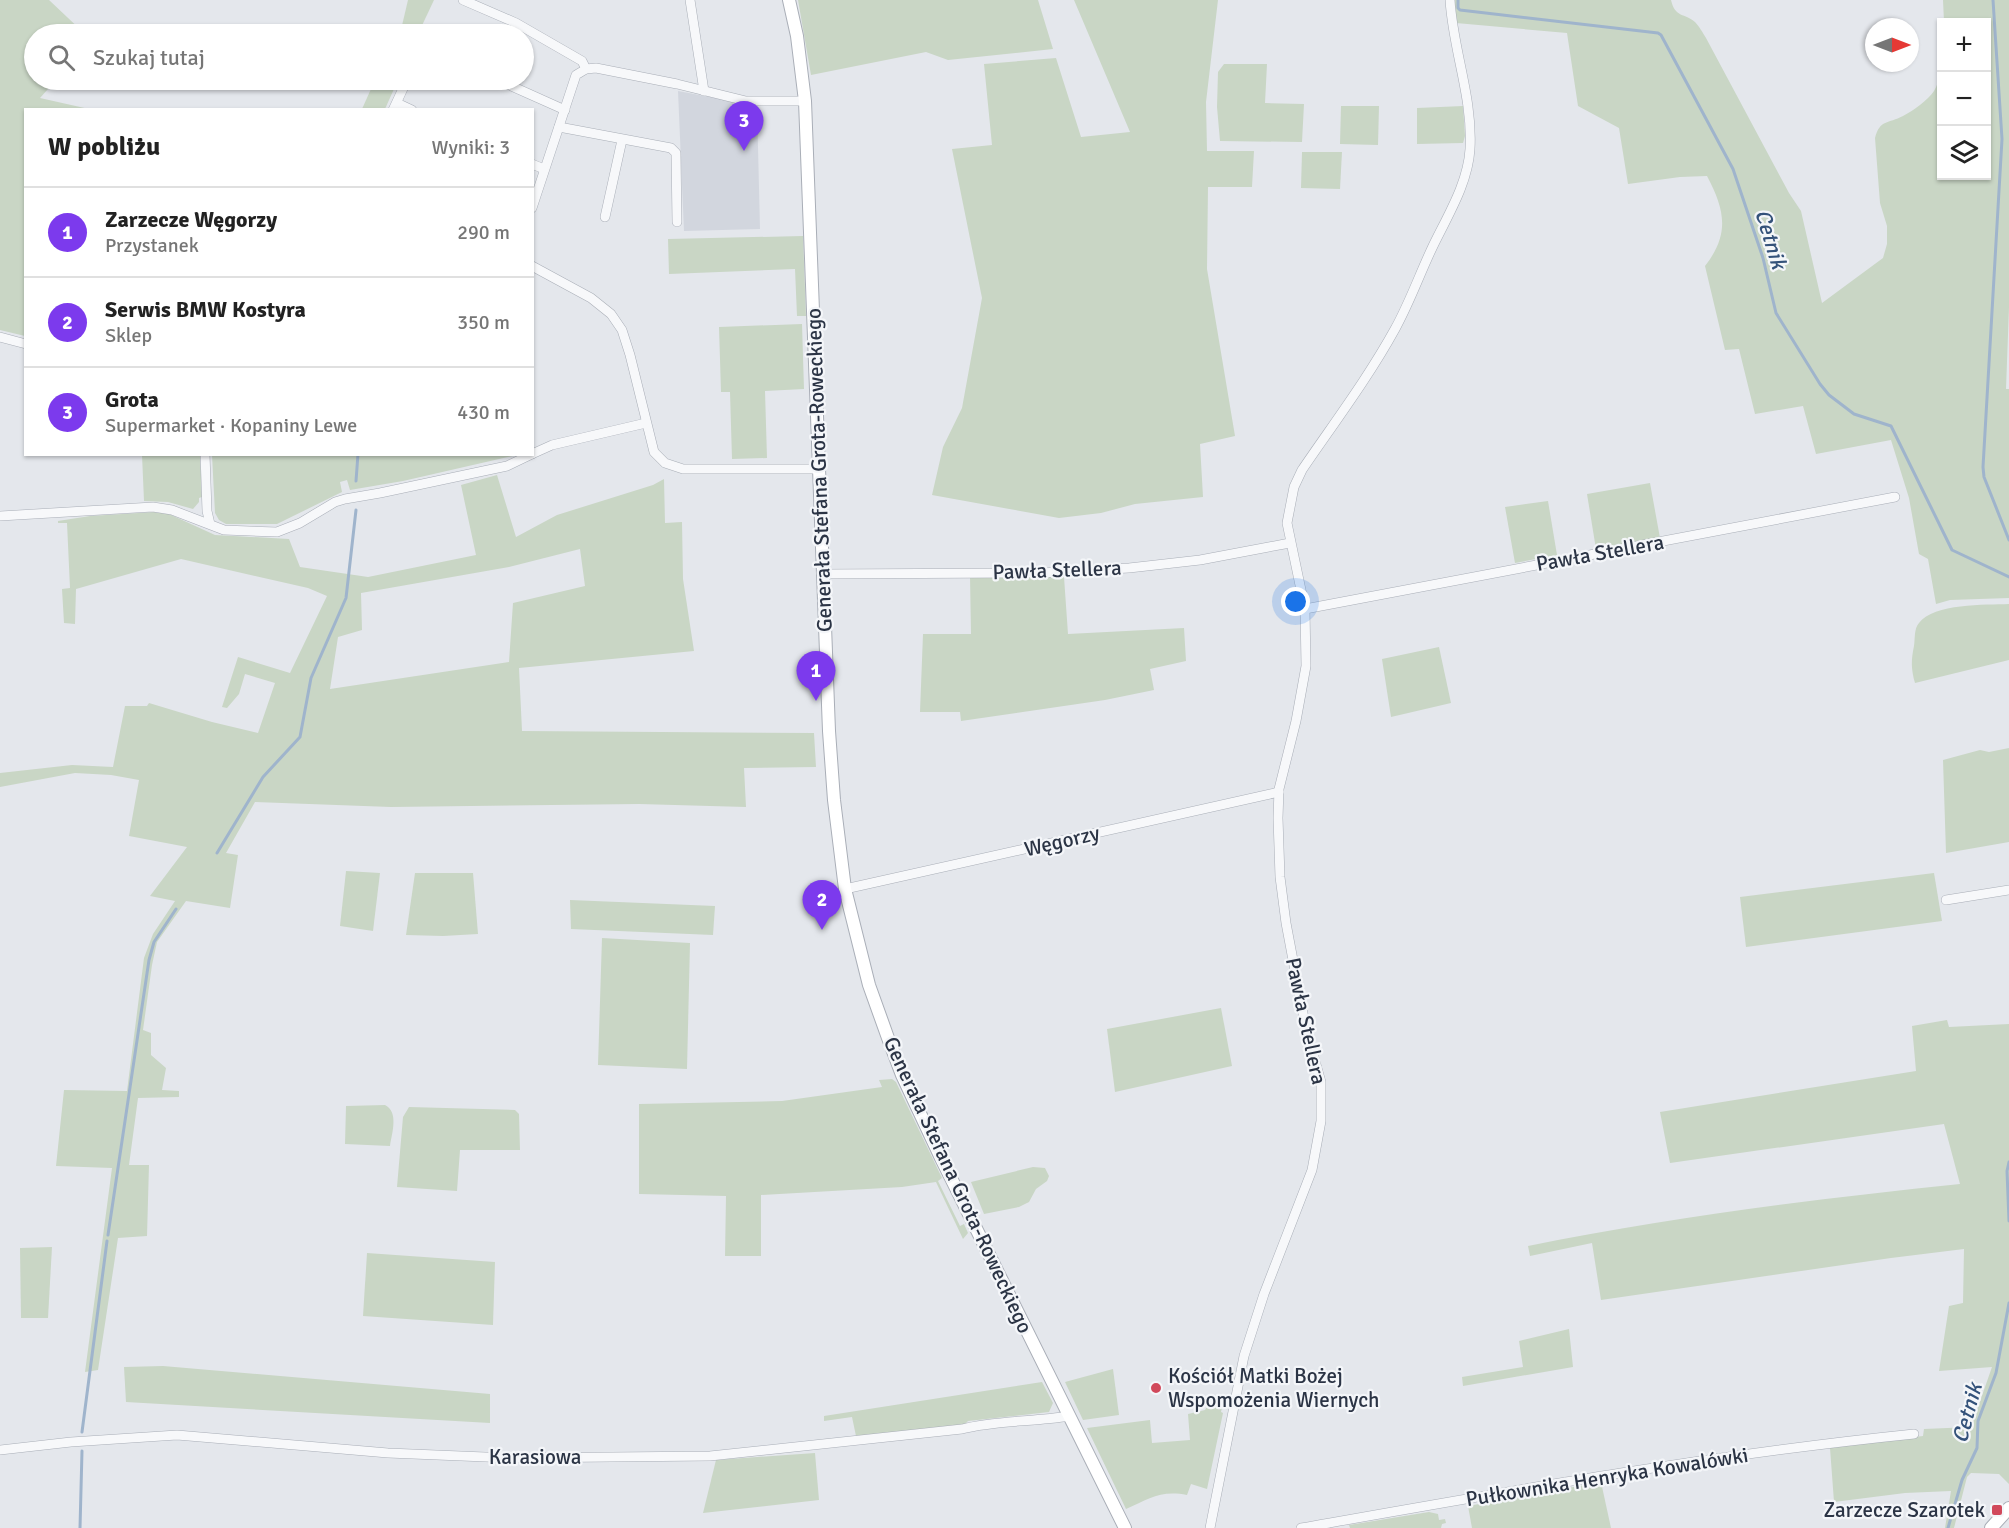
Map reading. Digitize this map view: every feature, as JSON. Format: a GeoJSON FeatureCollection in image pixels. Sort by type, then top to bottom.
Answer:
{"type":"FeatureCollection","features":[{"type":"Feature","properties":{"kind":"street"},"geometry":{"type":"LineString","coordinates":[[463,0],[518,24]]}},
{"type":"Feature","properties":{"kind":"street"},"geometry":{"type":"LineString","coordinates":[[690,0],[704,91]]}},
{"type":"Feature","properties":{"kind":"street","name":"Generała Stefana Grota-Roweckiego"},"geometry":{"type":"LineString","coordinates":[[789,0],[797,36],[805,101],[822,574],[834,800],[845,889],[869,985],[902,1075],[1125,1528]]}},
{"type":"Feature","properties":{"kind":"street","name":"Pawła Stellera"},"geometry":{"type":"LineString","coordinates":[[1210,1528],[1244,1356],[1264,1294],[1312,1170],[1321,1121],[1321,1082],[1303,1012],[1286,922],[1279,852],[1279,792],[1306,666],[1305,609],[1287,530],[1288,514],[1294,486],[1302,470],[1395,330],[1449,216],[1467,167],[1470,125],[1451,24],[1450,0]]}},
{"type":"Feature","properties":{"kind":"street"},"geometry":{"type":"LineString","coordinates":[[534,33],[582,61],[586,69]]}},
{"type":"Feature","properties":{"kind":"street"},"geometry":{"type":"LineString","coordinates":[[534,202],[576,75],[586,69],[596,68],[666,81],[746,101],[805,101]]}},
{"type":"Feature","properties":{"kind":"street"},"geometry":{"type":"LineString","coordinates":[[395,106],[402,90]]}},
{"type":"Feature","properties":{"kind":"street"},"geometry":{"type":"LineString","coordinates":[[520,90],[565,110]]}},
{"type":"Feature","properties":{"kind":"street"},"geometry":{"type":"LineString","coordinates":[[559,127],[671,148],[676,153],[677,222]]}},
{"type":"Feature","properties":{"kind":"street"},"geometry":{"type":"LineString","coordinates":[[605,217],[622,140]]}},
{"type":"Feature","properties":{"kind":"street"},"geometry":{"type":"LineString","coordinates":[[534,165],[544,169]]}},
{"type":"Feature","properties":{"kind":"street"},"geometry":{"type":"LineString","coordinates":[[534,267],[591,298],[611,314],[622,330],[654,452],[664,462],[675,468],[689,470],[819,469]]}},
{"type":"Feature","properties":{"kind":"street"},"geometry":{"type":"LineString","coordinates":[[0,337],[24,343]]}},
{"type":"Feature","properties":{"kind":"street"},"geometry":{"type":"LineString","coordinates":[[534,453],[552,445],[646,423]]}},
{"type":"Feature","properties":{"kind":"street"},"geometry":{"type":"LineString","coordinates":[[205,456],[207,511],[210,524]]}},
{"type":"Feature","properties":{"kind":"street"},"geometry":{"type":"LineString","coordinates":[[0,516],[153,507],[172,510],[224,530],[277,532],[300,523],[335,502],[497,468],[528,456]]}},
{"type":"Feature","properties":{"kind":"street","name":"Pawła Stellera"},"geometry":{"type":"LineString","coordinates":[[1305,609],[1894,497]]}},
{"type":"Feature","properties":{"kind":"street","name":"Pawła Stellera"},"geometry":{"type":"LineString","coordinates":[[822,574],[1041,573],[1129,568],[1200,560],[1290,543]]}},
{"type":"Feature","properties":{"kind":"street","name":"Węgorzy"},"geometry":{"type":"LineString","coordinates":[[845,889],[1279,792]]}},
{"type":"Feature","properties":{"kind":"street"},"geometry":{"type":"LineString","coordinates":[[1946,900],[2009,890]]}},
{"type":"Feature","properties":{"kind":"street","name":"Karasiowa"},"geometry":{"type":"LineString","coordinates":[[0,1450],[71,1442],[177,1435],[388,1453],[513,1458],[710,1456],[1069,1416]]}},
{"type":"Feature","properties":{"kind":"street","name":"Pułkownika Henryka Kowalówki"},"geometry":{"type":"LineString","coordinates":[[1301,1528],[1685,1463],[1818,1444],[1914,1434]]}},
{"type":"Feature","properties":{"kind":"street"},"geometry":{"type":"LineString","coordinates":[[1991,1528],[2009,1508]]}},
{"type":"Feature","properties":{"kind":"shaded area"},"geometry":{"type":"Polygon","coordinates":[[[678,91],[757,106],[760,229],[684,231],[678,91]]]}},
{"type":"Feature","properties":{"kind":"green space"},"geometry":{"type":"Polygon","coordinates":[[[0,0],[49,0],[74,24],[24,24],[24,90],[47,90],[40,98],[85,108],[24,108],[24,336],[0,330],[0,0]]]}},
{"type":"Feature","properties":{"kind":"green space"},"geometry":{"type":"Polygon","coordinates":[[[408,0],[434,0],[423,24],[402,24],[408,0]]]}},
{"type":"Feature","properties":{"kind":"green space"},"geometry":{"type":"Polygon","coordinates":[[[798,0],[1038,0],[1053,49],[948,60],[926,52],[811,75],[798,0]]]}},
{"type":"Feature","properties":{"kind":"green space"},"geometry":{"type":"Polygon","coordinates":[[[1074,0],[1218,0],[1206,102],[1207,151],[1254,151],[1252,187],[1208,187],[1207,269],[1235,436],[1200,444],[1203,497],[1135,504],[1101,513],[1059,518],[932,495],[943,447],[962,408],[982,298],[952,149],[992,145],[984,64],[1056,58],[1081,137],[1130,132],[1074,0]]]}},
{"type":"Feature","properties":{"kind":"green space"},"geometry":{"type":"Polygon","coordinates":[[[1454,0],[1671,0],[1675,10],[1695,22],[1702,32],[1801,211],[1822,303],[1883,258],[1887,244],[1887,226],[1880,203],[1875,138],[1882,125],[1907,114],[1920,105],[1928,98],[1937,84],[1937,180],[1991,180],[1991,18],[1944,18],[1943,0],[2009,0],[2009,307],[2006,389],[2009,389],[2009,598],[1950,600],[1936,604],[1928,559],[1919,554],[1909,498],[1891,440],[1816,454],[1803,406],[1755,414],[1739,349],[1725,350],[1705,266],[1718,243],[1722,222],[1718,200],[1707,176],[1628,184],[1619,128],[1578,106],[1567,33],[1456,23],[1454,0]]]}},
{"type":"Feature","properties":{"kind":"green space"},"geometry":{"type":"Polygon","coordinates":[[[1224,64],[1267,64],[1265,103],[1304,104],[1302,142],[1220,141],[1217,107],[1218,72],[1224,64]]]}},
{"type":"Feature","properties":{"kind":"green space"},"geometry":{"type":"Polygon","coordinates":[[[371,90],[394,90],[385,108],[362,108],[371,90]]]}},
{"type":"Feature","properties":{"kind":"green space"},"geometry":{"type":"Polygon","coordinates":[[[1341,106],[1379,106],[1378,145],[1340,144],[1341,106]]]}},
{"type":"Feature","properties":{"kind":"green space"},"geometry":{"type":"Polygon","coordinates":[[[1463,106],[1465,136],[1463,143],[1417,144],[1417,108],[1463,106]]]}},
{"type":"Feature","properties":{"kind":"green space"},"geometry":{"type":"Polygon","coordinates":[[[1302,152],[1342,152],[1340,189],[1301,188],[1302,152]]]}},
{"type":"Feature","properties":{"kind":"green space"},"geometry":{"type":"Polygon","coordinates":[[[803,236],[806,316],[797,316],[795,269],[669,274],[668,239],[803,236]]]}},
{"type":"Feature","properties":{"kind":"green space"},"geometry":{"type":"Polygon","coordinates":[[[802,324],[804,389],[765,391],[767,458],[732,459],[730,392],[721,392],[719,327],[802,324]]]}},
{"type":"Feature","properties":{"kind":"green space"},"geometry":{"type":"Polygon","coordinates":[[[142,456],[200,456],[202,497],[193,509],[168,502],[144,501],[142,456]]]}},
{"type":"Feature","properties":{"kind":"green space"},"geometry":{"type":"Polygon","coordinates":[[[212,456],[513,456],[403,481],[350,490],[347,480],[340,482],[342,492],[277,524],[226,524],[219,520],[215,513],[212,456]]]}},
{"type":"Feature","properties":{"kind":"green space"},"geometry":{"type":"Polygon","coordinates":[[[497,475],[516,537],[557,515],[653,485],[664,479],[665,523],[682,522],[683,579],[694,651],[519,668],[522,731],[814,733],[816,767],[744,768],[746,807],[639,804],[391,807],[255,802],[226,853],[238,855],[230,908],[186,901],[157,942],[143,1030],[151,1033],[151,1055],[166,1068],[162,1090],[179,1091],[179,1097],[138,1098],[129,1165],[149,1165],[147,1236],[118,1238],[98,1370],[85,1372],[112,1168],[56,1166],[64,1090],[127,1091],[144,958],[153,934],[175,901],[150,896],[187,847],[129,836],[139,780],[111,775],[75,773],[0,787],[0,773],[72,765],[113,767],[125,706],[147,706],[149,703],[258,733],[275,683],[245,674],[239,694],[227,708],[222,707],[238,657],[290,673],[327,596],[308,588],[181,559],[76,589],[75,624],[64,623],[62,589],[70,588],[67,523],[58,523],[58,521],[90,516],[154,512],[169,514],[215,535],[289,539],[300,567],[368,577],[476,555],[461,485],[497,475]],[[580,549],[509,567],[361,593],[362,630],[338,637],[330,689],[509,662],[513,603],[585,586],[580,549]]]}},
{"type":"Feature","properties":{"kind":"green space"},"geometry":{"type":"Polygon","coordinates":[[[1650,483],[1660,538],[1596,549],[1587,494],[1650,483]]]}},
{"type":"Feature","properties":{"kind":"green space"},"geometry":{"type":"Polygon","coordinates":[[[1548,501],[1557,555],[1515,563],[1505,507],[1548,501]]]}},
{"type":"Feature","properties":{"kind":"green space"},"geometry":{"type":"Polygon","coordinates":[[[970,576],[1064,577],[1068,634],[1184,628],[1186,661],[1150,669],[1154,690],[1105,700],[961,721],[960,712],[920,712],[923,634],[971,634],[970,576]]]}},
{"type":"Feature","properties":{"kind":"green space"},"geometry":{"type":"Polygon","coordinates":[[[2009,604],[2009,660],[1915,683],[1912,656],[1915,631],[1917,625],[1926,616],[1961,606],[2009,604]]]}},
{"type":"Feature","properties":{"kind":"green space"},"geometry":{"type":"Polygon","coordinates":[[[1439,647],[1451,703],[1391,717],[1382,659],[1439,647]]]}},
{"type":"Feature","properties":{"kind":"green space"},"geometry":{"type":"Polygon","coordinates":[[[2009,748],[2009,842],[1946,853],[1943,760],[1980,750],[1989,752],[2009,748]]]}},
{"type":"Feature","properties":{"kind":"green space"},"geometry":{"type":"Polygon","coordinates":[[[346,871],[380,873],[373,931],[340,926],[346,871]]]}},
{"type":"Feature","properties":{"kind":"green space"},"geometry":{"type":"Polygon","coordinates":[[[415,873],[473,873],[478,934],[406,935],[415,873]]]}},
{"type":"Feature","properties":{"kind":"green space"},"geometry":{"type":"Polygon","coordinates":[[[1934,873],[1942,921],[1746,947],[1740,897],[1934,873]]]}},
{"type":"Feature","properties":{"kind":"green space"},"geometry":{"type":"Polygon","coordinates":[[[570,900],[715,906],[713,935],[571,929],[570,900]]]}},
{"type":"Feature","properties":{"kind":"green space"},"geometry":{"type":"Polygon","coordinates":[[[602,938],[690,943],[687,1069],[598,1065],[602,938]]]}},
{"type":"Feature","properties":{"kind":"green space"},"geometry":{"type":"Polygon","coordinates":[[[1221,1008],[1232,1066],[1115,1092],[1107,1029],[1221,1008]]]}},
{"type":"Feature","properties":{"kind":"green space"},"geometry":{"type":"Polygon","coordinates":[[[1947,1020],[1949,1027],[2009,1024],[2009,1484],[1999,1474],[1971,1473],[1967,1477],[1954,1528],[1945,1528],[1951,1491],[1905,1493],[1834,1502],[1830,1448],[1923,1436],[1924,1429],[1971,1427],[1992,1367],[1939,1371],[1949,1306],[1963,1303],[1964,1249],[1601,1300],[1592,1243],[1530,1256],[1528,1246],[1635,1226],[1743,1210],[1960,1184],[1944,1124],[1670,1163],[1660,1112],[1916,1071],[1912,1026],[1947,1020]]]}},
{"type":"Feature","properties":{"kind":"green space"},"geometry":{"type":"Polygon","coordinates":[[[892,1079],[896,1082],[942,1178],[938,1181],[960,1226],[964,1224],[968,1233],[963,1239],[936,1182],[902,1187],[761,1195],[761,1256],[725,1256],[726,1196],[639,1194],[639,1104],[782,1101],[882,1087],[879,1080],[892,1079]]]}},
{"type":"Feature","properties":{"kind":"green space"},"geometry":{"type":"Polygon","coordinates":[[[385,1105],[389,1108],[393,1118],[390,1146],[345,1144],[346,1106],[385,1105]]]}},
{"type":"Feature","properties":{"kind":"green space"},"geometry":{"type":"Polygon","coordinates":[[[409,1107],[515,1110],[519,1114],[520,1150],[460,1150],[457,1191],[397,1187],[403,1117],[409,1107]]]}},
{"type":"Feature","properties":{"kind":"green space"},"geometry":{"type":"Polygon","coordinates":[[[1033,1167],[1045,1168],[1049,1176],[1047,1181],[1036,1189],[1029,1202],[1019,1207],[984,1214],[971,1182],[1033,1167]]]}},
{"type":"Feature","properties":{"kind":"green space"},"geometry":{"type":"Polygon","coordinates":[[[52,1247],[48,1318],[21,1318],[20,1248],[52,1247]]]}},
{"type":"Feature","properties":{"kind":"green space"},"geometry":{"type":"Polygon","coordinates":[[[367,1253],[495,1262],[493,1325],[363,1316],[367,1253]]]}},
{"type":"Feature","properties":{"kind":"green space"},"geometry":{"type":"Polygon","coordinates":[[[1569,1329],[1573,1367],[1463,1386],[1462,1377],[1523,1367],[1519,1341],[1569,1329]]]}},
{"type":"Feature","properties":{"kind":"green space"},"geometry":{"type":"Polygon","coordinates":[[[163,1366],[490,1394],[490,1423],[126,1402],[124,1367],[163,1366]]]}},
{"type":"Feature","properties":{"kind":"green space"},"geometry":{"type":"Polygon","coordinates":[[[1113,1369],[1119,1415],[1083,1420],[1065,1382],[1113,1369]]]}},
{"type":"Feature","properties":{"kind":"green space"},"geometry":{"type":"Polygon","coordinates":[[[1042,1382],[1053,1403],[1049,1412],[968,1421],[963,1426],[856,1436],[852,1417],[824,1421],[824,1416],[1042,1382]]]}},
{"type":"Feature","properties":{"kind":"green space"},"geometry":{"type":"Polygon","coordinates":[[[1225,1394],[1207,1489],[1191,1484],[1187,1495],[1162,1495],[1126,1509],[1087,1428],[1150,1420],[1152,1443],[1190,1440],[1188,1414],[1205,1410],[1214,1396],[1225,1394]]]}},
{"type":"Feature","properties":{"kind":"green space"},"geometry":{"type":"Polygon","coordinates":[[[815,1453],[819,1500],[703,1513],[716,1460],[815,1453]]]}},
{"type":"Feature","properties":{"kind":"green space"},"geometry":{"type":"Polygon","coordinates":[[[1601,1482],[1611,1528],[1472,1528],[1468,1506],[1601,1482]]]}},
{"type":"Feature","properties":{"kind":"green space"},"geometry":{"type":"Polygon","coordinates":[[[1429,1512],[1438,1514],[1439,1520],[1445,1519],[1446,1523],[1442,1524],[1441,1528],[1350,1528],[1349,1525],[1429,1512]]]}},
{"type":"Feature","properties":{"kind":"waterway","name":"Cetnik"},"geometry":{"type":"LineString","coordinates":[[1458,0],[1460,10],[1661,35],[1733,169],[1763,258],[1776,313],[1820,384],[1829,395],[1854,414],[1891,426],[1952,550],[2009,577]]}},
{"type":"Feature","properties":{"kind":"waterway"},"geometry":{"type":"LineString","coordinates":[[1993,0],[2002,139],[1983,467],[1984,477],[2009,540]]}},
{"type":"Feature","properties":{"kind":"waterway"},"geometry":{"type":"LineString","coordinates":[[356,481],[358,456]]}},
{"type":"Feature","properties":{"kind":"waterway"},"geometry":{"type":"LineString","coordinates":[[217,853],[263,777],[300,737],[311,678],[346,598],[356,510]]}},
{"type":"Feature","properties":{"kind":"waterway"},"geometry":{"type":"LineString","coordinates":[[108,1235],[149,960],[154,942],[176,909]]}},
{"type":"Feature","properties":{"kind":"waterway","name":"Cetnik"},"geometry":{"type":"LineString","coordinates":[[2009,1162],[2007,1171],[2009,1221]]}},
{"type":"Feature","properties":{"kind":"waterway"},"geometry":{"type":"LineString","coordinates":[[82,1432],[107,1241]]}},
{"type":"Feature","properties":{"kind":"waterway","name":"Cetnik"},"geometry":{"type":"LineString","coordinates":[[1948,1528],[1962,1480],[1977,1448],[1978,1421],[1996,1373],[2009,1303]]}},
{"type":"Feature","properties":{"kind":"waterway"},"geometry":{"type":"LineString","coordinates":[[80,1528],[82,1451]]}},
{"type":"Feature","properties":{"kind":"place","name":"Grota"},"geometry":{"type":"Point","coordinates":[744,151]}},
{"type":"Feature","properties":{"kind":"place","name":"Zarzecze Węgorzy"},"geometry":{"type":"Point","coordinates":[816,701]}},
{"type":"Feature","properties":{"kind":"place","name":"Serwis BMW Kostyra"},"geometry":{"type":"Point","coordinates":[822,930]}},
{"type":"Feature","properties":{"kind":"place","name":"Kościół Matki Bożej Wspomożenia Wiernych"},"geometry":{"type":"Point","coordinates":[1156,1388]}},
{"type":"Feature","properties":{"kind":"place","name":"Zarzecze Szarotek"},"geometry":{"type":"Point","coordinates":[1997,1510]}}]}
